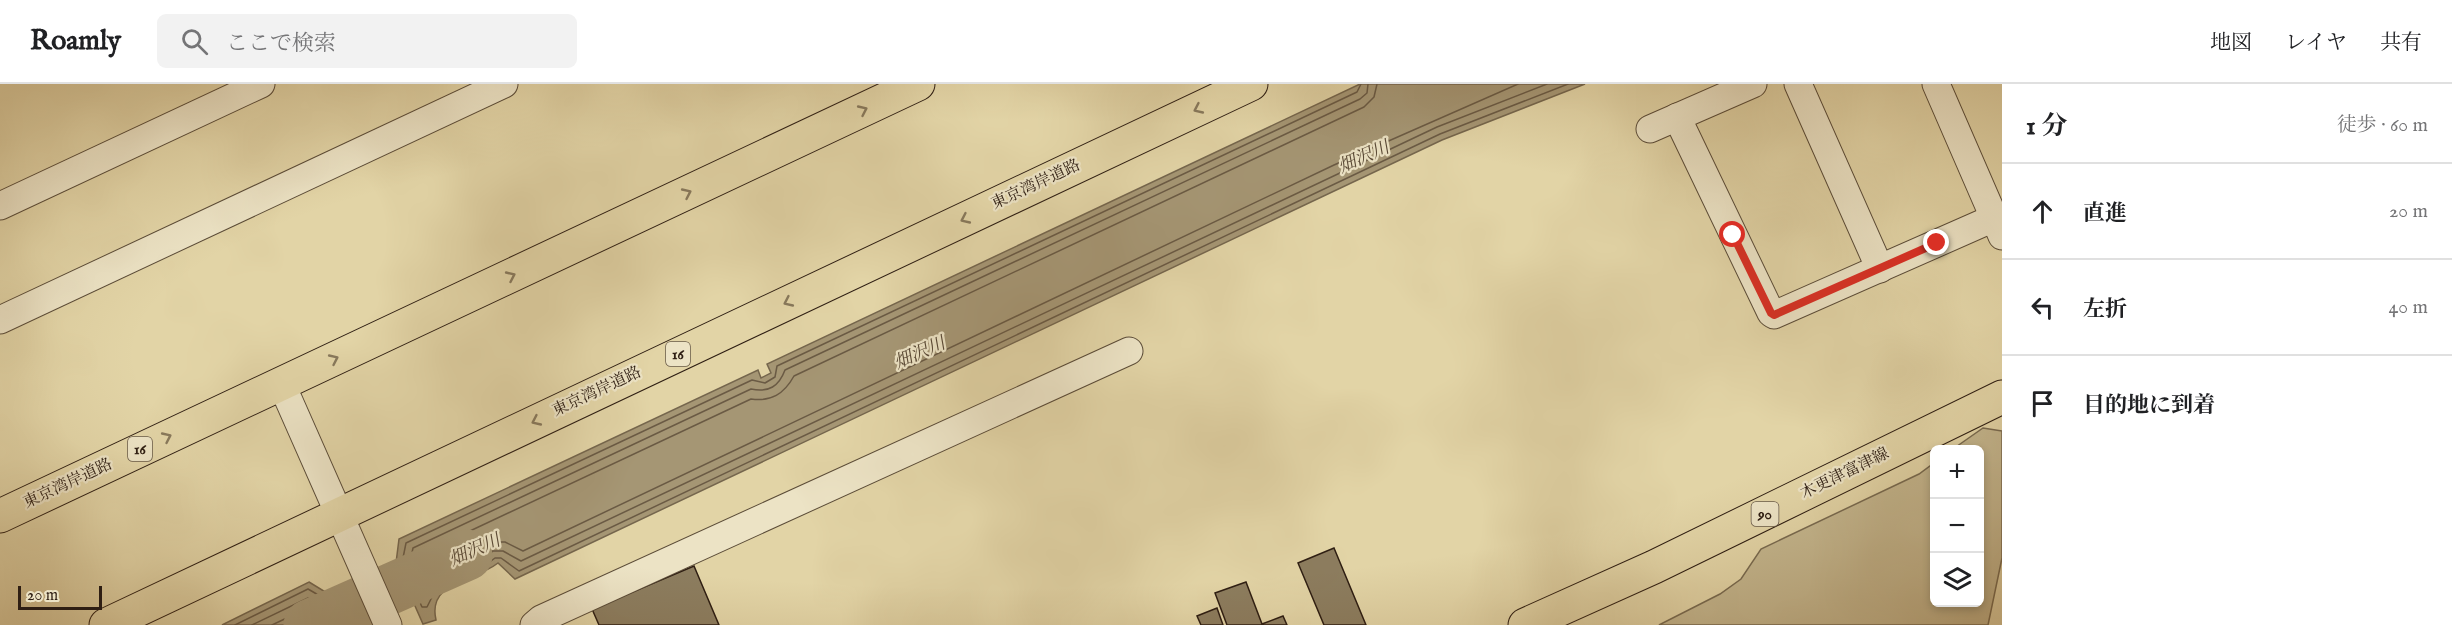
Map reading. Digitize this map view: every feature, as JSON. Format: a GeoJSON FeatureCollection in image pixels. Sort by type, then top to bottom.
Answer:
{"type":"FeatureCollection","features":[{"type":"Feature","properties":{"kind":"main road","name":"東京湾岸道路"},"geometry":{"type":"LineString","coordinates":[[0,516],[918,84]]}},
{"type":"Feature","properties":{"kind":"main road","name":"東京湾岸道路"},"geometry":{"type":"LineString","coordinates":[[106,625],[343,528],[1251,84]]}},
{"type":"Feature","properties":{"kind":"main road","name":"木更津富津線"},"geometry":{"type":"LineString","coordinates":[[1525,625],[1654,567],[2002,397]]}},
{"type":"Feature","properties":{"kind":"street"},"geometry":{"type":"LineString","coordinates":[[0,206],[261,84]]}},
{"type":"Feature","properties":{"kind":"street"},"geometry":{"type":"LineString","coordinates":[[0,320],[504,84]]}},
{"type":"Feature","properties":{"kind":"street"},"geometry":{"type":"LineString","coordinates":[[1650,129],[1753,84]]}},
{"type":"Feature","properties":{"kind":"street"},"geometry":{"type":"LineString","coordinates":[[1798,84],[1880,269]]}},
{"type":"Feature","properties":{"kind":"street"},"geometry":{"type":"LineString","coordinates":[[1677,117],[1771,313],[1779,315],[1880,269],[1998,227],[1936,84]]}},
{"type":"Feature","properties":{"kind":"street"},"geometry":{"type":"LineString","coordinates":[[534,625],[541,619],[1129,351]]}},
{"type":"Feature","properties":{"kind":"street"},"geometry":{"type":"LineString","coordinates":[[282,385],[343,528],[388,625]]}},
{"type":"Feature","properties":{"kind":"shaded area"},"geometry":{"type":"Polygon","coordinates":[[[1983,428],[2002,431],[2002,558],[1988,625],[1659,625],[1720,594],[1741,579],[1761,549],[1919,474],[1930,466],[1930,607],[1984,607],[1984,445],[1959,445],[1983,428]]]}},
{"type":"Feature","properties":{"kind":"water"},"geometry":{"type":"Polygon","coordinates":[[[1360,84],[1585,84],[1442,140],[515,579],[498,563],[445,590],[435,607],[436,620],[423,624],[396,563],[399,539],[758,370],[761,378],[771,373],[767,364],[1360,84]]]}},
{"type":"Feature","properties":{"kind":"water"},"geometry":{"type":"Polygon","coordinates":[[[309,582],[332,596],[346,625],[222,625],[309,582]]]}},
{"type":"Feature","properties":{"kind":"building"},"geometry":{"type":"Polygon","coordinates":[[[1334,548],[1366,625],[1324,625],[1298,563],[1334,548]]]}},
{"type":"Feature","properties":{"kind":"building"},"geometry":{"type":"Polygon","coordinates":[[[694,566],[719,625],[599,625],[592,609],[694,566]]]}},
{"type":"Feature","properties":{"kind":"building"},"geometry":{"type":"Polygon","coordinates":[[[1246,582],[1262,624],[1283,616],[1287,625],[1227,625],[1215,593],[1246,582]]]}},
{"type":"Feature","properties":{"kind":"building"},"geometry":{"type":"Polygon","coordinates":[[[1217,608],[1223,625],[1201,625],[1197,616],[1217,608]]]}},
{"type":"Feature","properties":{"kind":"waterway","name":"畑沢川"},"geometry":{"type":"LineString","coordinates":[[309,625],[467,555]]}},
{"type":"Feature","properties":{"kind":"route"},"geometry":{"type":"LineString","coordinates":[[1733,235],[1774,315],[1779,315],[1937,243]]}}]}
